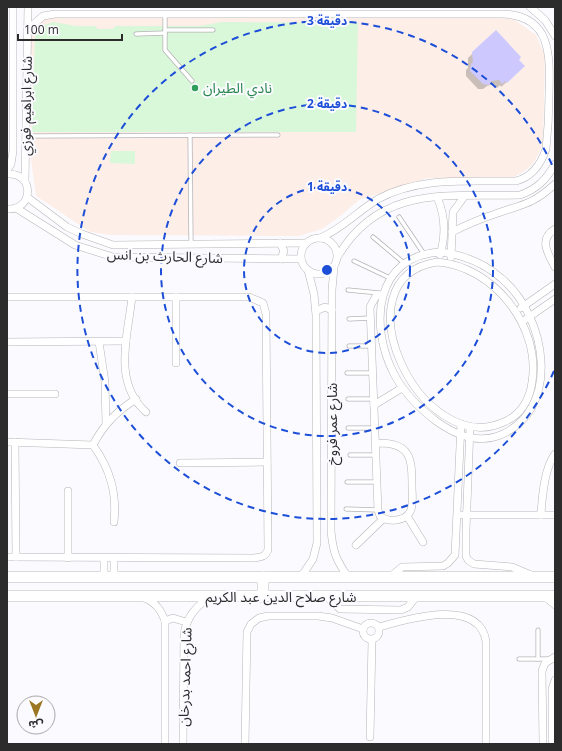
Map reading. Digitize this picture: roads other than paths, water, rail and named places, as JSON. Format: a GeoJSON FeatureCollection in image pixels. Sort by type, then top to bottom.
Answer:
{"type":"FeatureCollection","features":[{"type":"Feature","properties":{"kind":"main road","name":"شارع صلاح الدين عبد الكريم"},"geometry":{"type":"LineString","coordinates":[[7,577],[555,577]]}},
{"type":"Feature","properties":{"kind":"main road"},"geometry":{"type":"LineString","coordinates":[[56,577],[56,596]]}},
{"type":"Feature","properties":{"kind":"main road"},"geometry":{"type":"LineString","coordinates":[[263,577],[263,597]]}},
{"type":"Feature","properties":{"kind":"main road","name":"شارع صلاح الدين عبد الكريم"},"geometry":{"type":"LineString","coordinates":[[7,596],[414,598],[555,596]]}},
{"type":"Feature","properties":{"kind":"street","name":"شارع ابراهيم فوزي"},"geometry":{"type":"LineString","coordinates":[[7,170],[11,164],[13,151],[13,7]]}},
{"type":"Feature","properties":{"kind":"street","name":"شارع ابراهيم فوزي"},"geometry":{"type":"LineString","coordinates":[[27,197],[28,189],[25,181],[28,7]]}},
{"type":"Feature","properties":{"kind":"street"},"geometry":{"type":"LineString","coordinates":[[50,7],[55,14]]}},
{"type":"Feature","properties":{"kind":"street"},"geometry":{"type":"LineString","coordinates":[[530,7],[545,20],[555,36]]}},
{"type":"Feature","properties":{"kind":"street"},"geometry":{"type":"LineString","coordinates":[[28,28],[43,16],[55,14],[366,11],[513,14],[523,17],[538,28],[547,43],[550,68],[546,149],[543,158],[533,172],[516,182],[433,182],[405,188],[378,199],[336,230],[306,243],[302,251],[301,259],[308,270],[319,274],[325,273],[334,267],[338,256],[348,242],[361,227],[382,211],[407,200],[436,196],[520,195],[537,188],[544,182],[555,164]]}},
{"type":"Feature","properties":{"kind":"street"},"geometry":{"type":"LineString","coordinates":[[533,172],[544,182]]}},
{"type":"Feature","properties":{"kind":"street"},"geometry":{"type":"LineString","coordinates":[[7,174],[19,176],[25,181]]}},
{"type":"Feature","properties":{"kind":"street"},"geometry":{"type":"LineString","coordinates":[[452,232],[486,217],[521,207],[541,197],[555,184]]}},
{"type":"Feature","properties":{"kind":"street"},"geometry":{"type":"LineString","coordinates":[[436,196],[442,209],[444,226],[441,252],[437,262]]}},
{"type":"Feature","properties":{"kind":"street"},"geometry":{"type":"LineString","coordinates":[[448,263],[452,254],[453,212],[464,196]]}},
{"type":"Feature","properties":{"kind":"street"},"geometry":{"type":"LineString","coordinates":[[7,209],[16,208],[24,202],[27,197]]}},
{"type":"Feature","properties":{"kind":"street","name":"شارع الحارث بن انس"},"geometry":{"type":"LineString","coordinates":[[27,197],[67,227],[82,234],[113,244],[306,243]]}},
{"type":"Feature","properties":{"kind":"street","name":"شارع الحارث بن انس"},"geometry":{"type":"LineString","coordinates":[[16,208],[75,245],[113,257],[301,259]]}},
{"type":"Feature","properties":{"kind":"street"},"geometry":{"type":"LineString","coordinates":[[32,218],[33,210],[41,208]]}},
{"type":"Feature","properties":{"kind":"street"},"geometry":{"type":"LineString","coordinates":[[555,229],[549,232],[545,242],[546,250],[555,267]]}},
{"type":"Feature","properties":{"kind":"street"},"geometry":{"type":"LineString","coordinates":[[320,238],[325,238],[334,245],[338,256]]}},
{"type":"Feature","properties":{"kind":"street"},"geometry":{"type":"LineString","coordinates":[[280,243],[284,251],[281,259]]}},
{"type":"Feature","properties":{"kind":"street"},"geometry":{"type":"LineString","coordinates":[[441,252],[470,259],[486,267],[502,278],[514,291],[531,316],[540,338],[545,364],[543,392],[529,416],[520,425],[508,433],[482,439],[460,436],[428,415],[402,388],[392,369],[383,343],[381,321],[383,294],[390,278],[404,263],[424,254],[441,252]]}},
{"type":"Feature","properties":{"kind":"street"},"geometry":{"type":"LineString","coordinates":[[437,262],[448,263],[468,270],[486,281],[502,295],[516,311],[522,322],[531,349],[533,364],[530,394],[525,405],[506,421],[495,426],[482,428],[470,427],[461,424],[434,407],[416,389],[405,373],[397,355],[391,317],[392,298],[402,280],[413,270],[427,264],[437,262]]}},
{"type":"Feature","properties":{"kind":"street","name":"شارع عمر فروخ"},"geometry":{"type":"LineString","coordinates":[[334,267],[332,310],[332,538],[333,552],[338,563],[348,577]]}},
{"type":"Feature","properties":{"kind":"street","name":"شارع عمر فروخ"},"geometry":{"type":"LineString","coordinates":[[301,577],[315,555],[317,539],[316,312],[314,294],[308,270]]}},
{"type":"Feature","properties":{"kind":"street"},"geometry":{"type":"LineString","coordinates":[[516,311],[555,284]]}},
{"type":"Feature","properties":{"kind":"street"},"geometry":{"type":"LineString","coordinates":[[376,443],[388,443],[400,448],[407,454],[412,463],[412,505],[407,516],[395,520],[383,518],[378,510],[370,307],[376,296],[383,294]]}},
{"type":"Feature","properties":{"kind":"street"},"geometry":{"type":"LineString","coordinates":[[7,297],[249,297],[263,303],[266,314],[268,550],[262,557],[7,557]]}},
{"type":"Feature","properties":{"kind":"street"},"geometry":{"type":"LineString","coordinates":[[132,297],[124,357],[124,368],[130,389],[146,412]]}},
{"type":"Feature","properties":{"kind":"street"},"geometry":{"type":"LineString","coordinates":[[176,297],[176,364]]}},
{"type":"Feature","properties":{"kind":"street"},"geometry":{"type":"LineString","coordinates":[[522,322],[555,299]]}},
{"type":"Feature","properties":{"kind":"street"},"geometry":{"type":"LineString","coordinates":[[316,312],[322,307],[332,310]]}},
{"type":"Feature","properties":{"kind":"street"},"geometry":{"type":"LineString","coordinates":[[7,342],[126,341]]}},
{"type":"Feature","properties":{"kind":"street"},"geometry":{"type":"LineString","coordinates":[[99,342],[105,382],[106,424]]}},
{"type":"Feature","properties":{"kind":"street"},"geometry":{"type":"LineString","coordinates":[[374,402],[402,388]]}},
{"type":"Feature","properties":{"kind":"street"},"geometry":{"type":"LineString","coordinates":[[7,394],[56,394]]}},
{"type":"Feature","properties":{"kind":"street"},"geometry":{"type":"LineString","coordinates":[[93,445],[106,424],[124,407],[136,399]]}},
{"type":"Feature","properties":{"kind":"street"},"geometry":{"type":"LineString","coordinates":[[390,577],[402,567],[443,566],[453,559],[457,551],[461,424]]}},
{"type":"Feature","properties":{"kind":"street"},"geometry":{"type":"LineString","coordinates":[[470,427],[468,438],[465,551],[471,563],[512,567],[536,577]]}},
{"type":"Feature","properties":{"kind":"street"},"geometry":{"type":"LineString","coordinates":[[7,442],[93,445]]}},
{"type":"Feature","properties":{"kind":"street"},"geometry":{"type":"LineString","coordinates":[[15,442],[16,557]]}},
{"type":"Feature","properties":{"kind":"street"},"geometry":{"type":"LineString","coordinates":[[93,445],[107,468],[112,481],[115,501],[114,522]]}},
{"type":"Feature","properties":{"kind":"street"},"geometry":{"type":"LineString","coordinates":[[541,515],[543,489],[551,461],[555,454]]}},
{"type":"Feature","properties":{"kind":"street"},"geometry":{"type":"LineString","coordinates":[[180,463],[267,462]]}},
{"type":"Feature","properties":{"kind":"street"},"geometry":{"type":"LineString","coordinates":[[68,491],[68,558]]}},
{"type":"Feature","properties":{"kind":"street"},"geometry":{"type":"LineString","coordinates":[[458,515],[555,515]]}},
{"type":"Feature","properties":{"kind":"street"},"geometry":{"type":"LineString","coordinates":[[407,516],[423,542]]}},
{"type":"Feature","properties":{"kind":"street"},"geometry":{"type":"LineString","coordinates":[[356,545],[383,518]]}},
{"type":"Feature","properties":{"kind":"street"},"geometry":{"type":"LineString","coordinates":[[317,539],[332,538]]}},
{"type":"Feature","properties":{"kind":"street"},"geometry":{"type":"LineString","coordinates":[[104,558],[109,577]]}},
{"type":"Feature","properties":{"kind":"street"},"geometry":{"type":"LineString","coordinates":[[109,577],[114,558]]}},
{"type":"Feature","properties":{"kind":"street","name":"شارع احمد بدرخان"},"geometry":{"type":"LineString","coordinates":[[143,596],[153,602],[161,611],[165,621],[165,744]]}},
{"type":"Feature","properties":{"kind":"street"},"geometry":{"type":"LineString","coordinates":[[543,596],[555,605]]}},
{"type":"Feature","properties":{"kind":"street","name":"شارع احمد بدرخان"},"geometry":{"type":"LineString","coordinates":[[183,744],[184,634],[186,622],[196,608],[210,597]]}},
{"type":"Feature","properties":{"kind":"street"},"geometry":{"type":"LineString","coordinates":[[327,597],[340,609],[366,610],[404,609],[414,598]]}},
{"type":"Feature","properties":{"kind":"street"},"geometry":{"type":"LineString","coordinates":[[366,610],[363,635],[372,640]]}},
{"type":"Feature","properties":{"kind":"street"},"geometry":{"type":"LineString","coordinates":[[372,640],[377,637],[375,610]]}},
{"type":"Feature","properties":{"kind":"street"},"geometry":{"type":"LineString","coordinates":[[245,744],[247,632],[251,624],[259,618],[268,616],[318,616],[364,626],[370,623],[377,626],[416,617],[430,616],[467,617],[475,620],[485,633],[486,641],[486,744]]}},
{"type":"Feature","properties":{"kind":"street"},"geometry":{"type":"LineString","coordinates":[[165,621],[174,618],[186,622]]}},
{"type":"Feature","properties":{"kind":"street"},"geometry":{"type":"LineString","coordinates":[[370,737],[372,640]]}},
{"type":"Feature","properties":{"kind":"street"},"geometry":{"type":"LineString","coordinates":[[542,744],[542,672],[545,662],[553,657]]}},
{"type":"Feature","properties":{"kind":"street"},"geometry":{"type":"LineString","coordinates":[[552,744],[552,689],[555,680]]}},
{"type":"Feature","properties":{"kind":"lane"},"geometry":{"type":"LineString","coordinates":[[166,14],[166,52],[192,80]]}},
{"type":"Feature","properties":{"kind":"lane"},"geometry":{"type":"LineString","coordinates":[[136,34],[213,30]]}},
{"type":"Feature","properties":{"kind":"lane"},"geometry":{"type":"LineString","coordinates":[[190,135],[190,244]]}},
{"type":"Feature","properties":{"kind":"lane"},"geometry":{"type":"LineString","coordinates":[[26,136],[278,135]]}},
{"type":"Feature","properties":{"kind":"lane"},"geometry":{"type":"LineString","coordinates":[[399,217],[424,254]]}},
{"type":"Feature","properties":{"kind":"lane"},"geometry":{"type":"LineString","coordinates":[[373,237],[404,263]]}},
{"type":"Feature","properties":{"kind":"lane"},"geometry":{"type":"LineString","coordinates":[[354,261],[390,278]]}},
{"type":"Feature","properties":{"kind":"lane"},"geometry":{"type":"LineString","coordinates":[[348,290],[383,294]]}},
{"type":"Feature","properties":{"kind":"lane"},"geometry":{"type":"LineString","coordinates":[[349,319],[370,318]]}},
{"type":"Feature","properties":{"kind":"lane"},"geometry":{"type":"LineString","coordinates":[[349,346],[371,346]]}},
{"type":"Feature","properties":{"kind":"lane"},"geometry":{"type":"LineString","coordinates":[[347,373],[373,373]]}},
{"type":"Feature","properties":{"kind":"lane"},"geometry":{"type":"LineString","coordinates":[[348,399],[374,402]]}},
{"type":"Feature","properties":{"kind":"lane"},"geometry":{"type":"LineString","coordinates":[[348,428],[375,428]]}},
{"type":"Feature","properties":{"kind":"lane"},"geometry":{"type":"LineString","coordinates":[[350,455],[376,455]]}},
{"type":"Feature","properties":{"kind":"lane"},"geometry":{"type":"LineString","coordinates":[[347,482],[377,482]]}},
{"type":"Feature","properties":{"kind":"lane"},"geometry":{"type":"LineString","coordinates":[[346,509],[378,510]]}},
{"type":"Feature","properties":{"kind":"lane"},"geometry":{"type":"LineString","coordinates":[[538,630],[538,659]]}},
{"type":"Feature","properties":{"kind":"lane"},"geometry":{"type":"LineString","coordinates":[[519,659],[553,657]]}},
{"type":"Feature","properties":{"kind":"place","name":"نادي الطيران"},"geometry":{"type":"Point","coordinates":[195,88]}}]}
